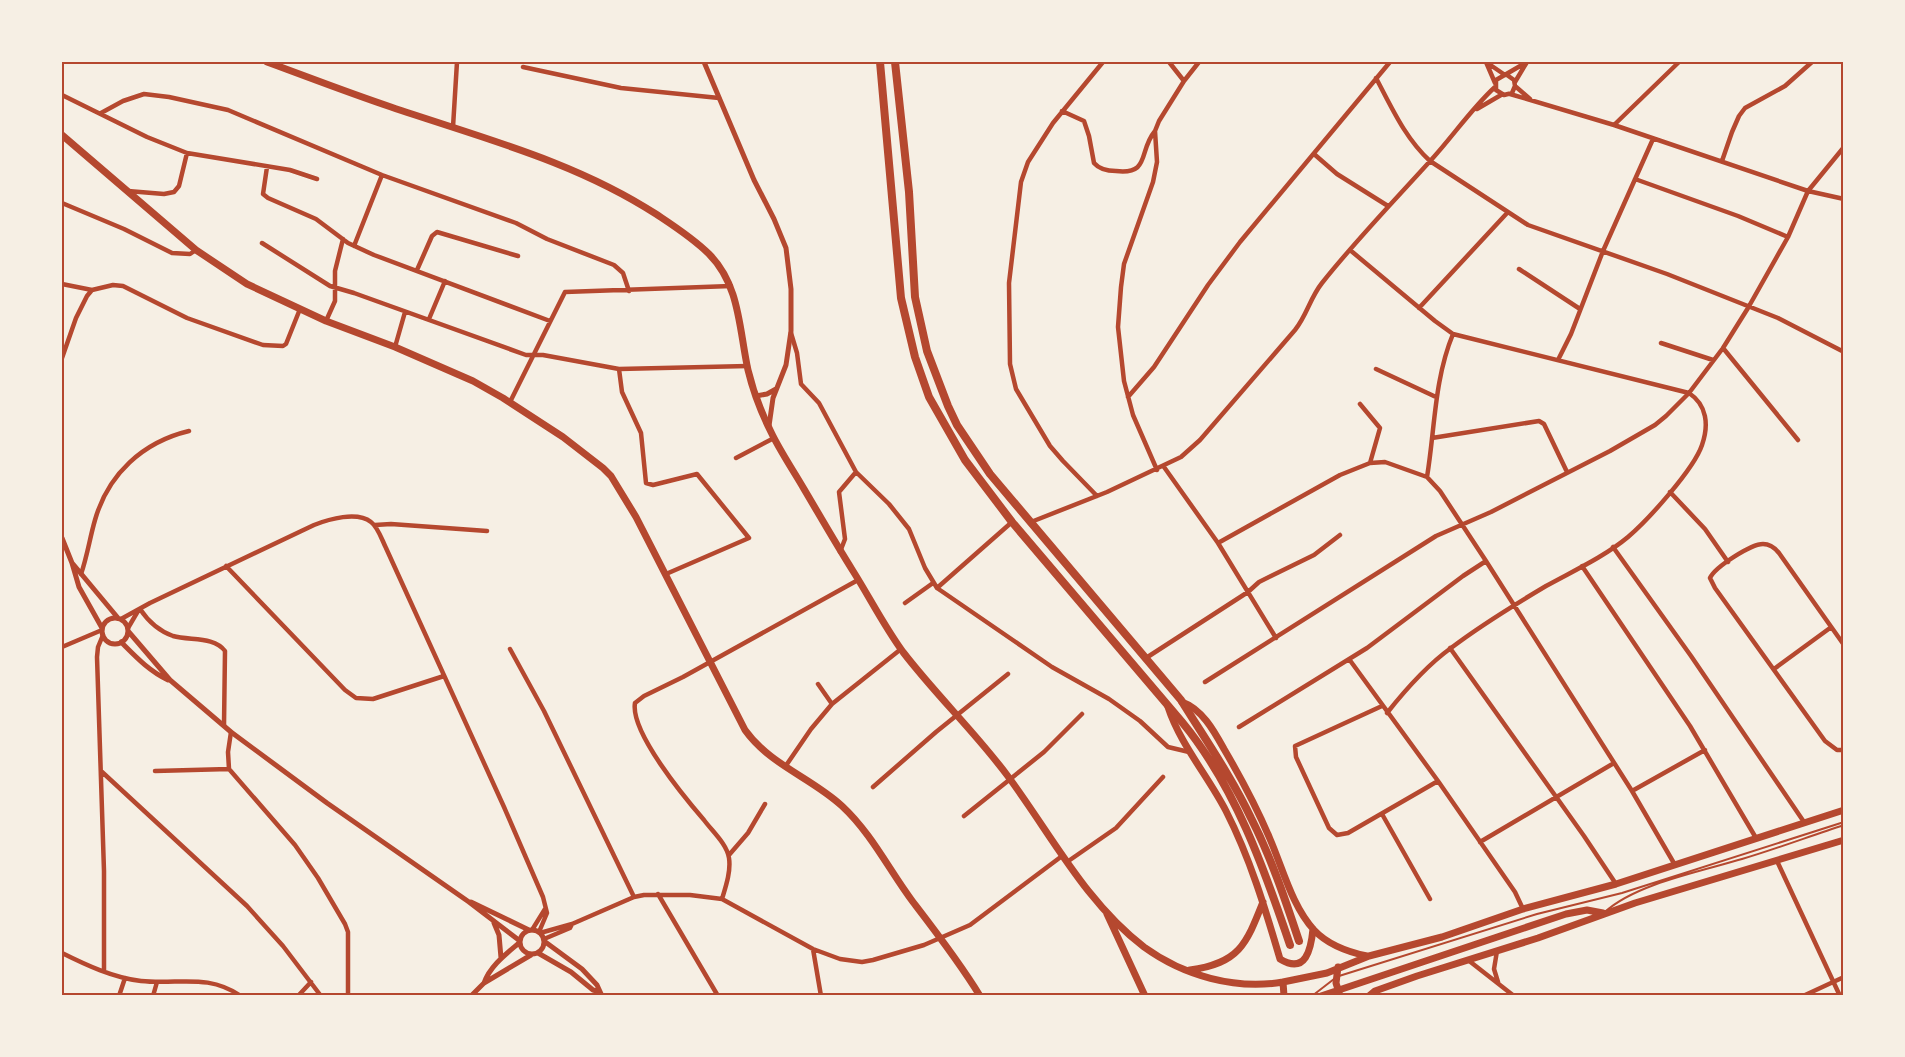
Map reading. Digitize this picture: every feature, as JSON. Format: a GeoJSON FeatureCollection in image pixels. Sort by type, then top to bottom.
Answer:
{"type":"FeatureCollection","features":[{"type":"Feature","properties":{"kind":"highway"},"geometry":{"type":"LineString","coordinates":[[879,62],[898,275],[905,318],[917,365],[929,397],[953,442],[1012,522],[1200,745],[1226,790],[1258,858],[1290,945]]}},
{"type":"Feature","properties":{"kind":"highway"},"geometry":{"type":"LineString","coordinates":[[895,62],[909,192],[913,279],[919,319],[940,389],[957,425],[990,474],[1182,702],[1214,751],[1252,819],[1272,865],[1299,941]]}},
{"type":"Feature","properties":{"kind":"main road"},"geometry":{"type":"LineString","coordinates":[[267,62],[392,108],[565,166],[613,188],[667,221],[705,250],[721,268],[731,286],[756,396],[774,438],[840,552],[901,649],[1010,779],[1064,859],[1104,909],[1141,945],[1169,963],[1186,971],[1230,983],[1259,985],[1327,973],[1369,956],[1442,938],[1523,909],[1616,884],[1844,810]]}},
{"type":"Feature","properties":{"kind":"main road"},"geometry":{"type":"LineString","coordinates":[[62,135],[196,250],[246,284],[326,321],[456,373],[510,402],[563,437],[611,476],[631,507],[750,736],[766,754],[828,795],[856,820],[870,836],[980,996]]}},
{"type":"Feature","properties":{"kind":"main road"},"geometry":{"type":"LineString","coordinates":[[1182,702],[1193,707],[1208,724],[1232,763],[1260,814],[1294,897],[1313,930],[1340,948],[1369,956]]}},
{"type":"Feature","properties":{"kind":"main road"},"geometry":{"type":"LineString","coordinates":[[1167,704],[1175,727],[1209,780],[1233,827],[1263,902],[1280,959],[1296,963],[1306,958],[1311,948],[1313,930]]}},
{"type":"Feature","properties":{"kind":"main road"},"geometry":{"type":"LineString","coordinates":[[1369,996],[1375,991],[1538,938],[1603,914],[1844,840]]}},
{"type":"Feature","properties":{"kind":"main road"},"geometry":{"type":"LineString","coordinates":[[1186,971],[1209,968],[1234,954],[1252,932],[1263,902]]}},
{"type":"Feature","properties":{"kind":"main road"},"geometry":{"type":"LineString","coordinates":[[1104,909],[1145,996]]}},
{"type":"Feature","properties":{"kind":"main road"},"geometry":{"type":"LineString","coordinates":[[1321,996],[1515,930],[1579,911],[1587,910],[1603,914]]}},
{"type":"Feature","properties":{"kind":"main road"},"geometry":{"type":"LineString","coordinates":[[1338,967],[1336,977],[1340,996]]}},
{"type":"Feature","properties":{"kind":"main road"},"geometry":{"type":"LineString","coordinates":[[1283,982],[1284,996]]}},
{"type":"Feature","properties":{"kind":"street"},"geometry":{"type":"LineString","coordinates":[[453,127],[457,62]]}},
{"type":"Feature","properties":{"kind":"street"},"geometry":{"type":"LineString","coordinates":[[704,62],[754,180],[783,240],[792,289],[791,331],[786,365],[770,408],[769,427]]}},
{"type":"Feature","properties":{"kind":"street"},"geometry":{"type":"LineString","coordinates":[[1097,496],[1050,446],[1016,389],[1010,371],[1009,283],[1021,182],[1031,155],[1062,111],[1103,62]]}},
{"type":"Feature","properties":{"kind":"street"},"geometry":{"type":"LineString","coordinates":[[1168,62],[1184,81]]}},
{"type":"Feature","properties":{"kind":"street"},"geometry":{"type":"LineString","coordinates":[[1062,111],[1084,121],[1094,163],[1103,169],[1135,171],[1140,167],[1147,144],[1159,121],[1199,62]]}},
{"type":"Feature","properties":{"kind":"street"},"geometry":{"type":"LineString","coordinates":[[1128,397],[1154,367],[1208,285],[1240,242],[1390,62]]}},
{"type":"Feature","properties":{"kind":"street"},"geometry":{"type":"LineString","coordinates":[[1501,94],[1495,86],[1486,62],[1506,75],[1532,101]]}},
{"type":"Feature","properties":{"kind":"street"},"geometry":{"type":"LineString","coordinates":[[1031,522],[1164,467],[1186,453],[1200,440],[1303,321],[1313,296],[1321,284],[1495,86],[1498,78],[1527,62]]}},
{"type":"Feature","properties":{"kind":"street"},"geometry":{"type":"LineString","coordinates":[[1510,94],[1527,62]]}},
{"type":"Feature","properties":{"kind":"street"},"geometry":{"type":"LineString","coordinates":[[1614,125],[1678,62]]}},
{"type":"Feature","properties":{"kind":"street"},"geometry":{"type":"LineString","coordinates":[[1722,161],[1732,132],[1745,108],[1785,86],[1812,62]]}},
{"type":"Feature","properties":{"kind":"street"},"geometry":{"type":"LineString","coordinates":[[523,67],[621,88],[719,98]]}},
{"type":"Feature","properties":{"kind":"street"},"geometry":{"type":"LineString","coordinates":[[1376,78],[1408,136],[1430,161],[1537,229],[1667,274],[1778,318],[1844,352]]}},
{"type":"Feature","properties":{"kind":"street"},"geometry":{"type":"LineString","coordinates":[[100,113],[123,101],[144,94],[228,110],[382,175],[516,223],[547,239],[614,265],[624,276],[629,291]]}},
{"type":"Feature","properties":{"kind":"street"},"geometry":{"type":"LineString","coordinates":[[1474,110],[1501,94],[1510,94],[1614,125],[1808,191],[1844,200]]}},
{"type":"Feature","properties":{"kind":"street"},"geometry":{"type":"LineString","coordinates":[[62,95],[147,137],[187,153],[294,171],[318,179]]}},
{"type":"Feature","properties":{"kind":"street"},"geometry":{"type":"LineString","coordinates":[[1155,131],[1157,162],[1153,182],[1124,264],[1120,287],[1119,342],[1122,371],[1133,415],[1157,470]]}},
{"type":"Feature","properties":{"kind":"street"},"geometry":{"type":"LineString","coordinates":[[1558,360],[1653,139]]}},
{"type":"Feature","properties":{"kind":"street"},"geometry":{"type":"LineString","coordinates":[[1205,682],[1316,614],[1436,536],[1491,512],[1610,451],[1655,425],[1689,393],[1723,348],[1788,237],[1808,191],[1844,147]]}},
{"type":"Feature","properties":{"kind":"street"},"geometry":{"type":"LineString","coordinates":[[128,191],[164,194],[174,192],[179,186],[187,153]]}},
{"type":"Feature","properties":{"kind":"street"},"geometry":{"type":"LineString","coordinates":[[1314,154],[1337,174],[1388,206]]}},
{"type":"Feature","properties":{"kind":"street"},"geometry":{"type":"LineString","coordinates":[[267,167],[263,194],[316,219],[354,246],[550,321]]}},
{"type":"Feature","properties":{"kind":"street"},"geometry":{"type":"LineString","coordinates":[[354,246],[382,175]]}},
{"type":"Feature","properties":{"kind":"street"},"geometry":{"type":"LineString","coordinates":[[1635,179],[1738,216],[1788,237]]}},
{"type":"Feature","properties":{"kind":"street"},"geometry":{"type":"LineString","coordinates":[[62,203],[124,229],[172,253],[190,254],[196,250]]}},
{"type":"Feature","properties":{"kind":"street"},"geometry":{"type":"LineString","coordinates":[[1419,308],[1508,212]]}},
{"type":"Feature","properties":{"kind":"street"},"geometry":{"type":"LineString","coordinates":[[417,270],[432,236],[437,232],[518,256]]}},
{"type":"Feature","properties":{"kind":"street"},"geometry":{"type":"LineString","coordinates":[[326,321],[335,301],[336,265],[343,240]]}},
{"type":"Feature","properties":{"kind":"street"},"geometry":{"type":"LineString","coordinates":[[262,243],[334,288],[429,319],[526,355],[619,369],[748,366]]}},
{"type":"Feature","properties":{"kind":"street"},"geometry":{"type":"LineString","coordinates":[[1350,250],[1453,334],[1689,393],[1698,399],[1705,410],[1705,435],[1697,456],[1670,492],[1640,525],[1613,547],[1514,606],[1450,648],[1416,678],[1387,712]]}},
{"type":"Feature","properties":{"kind":"street"},"geometry":{"type":"LineString","coordinates":[[1520,269],[1580,309]]}},
{"type":"Feature","properties":{"kind":"street"},"geometry":{"type":"LineString","coordinates":[[429,319],[445,281]]}},
{"type":"Feature","properties":{"kind":"street"},"geometry":{"type":"LineString","coordinates":[[62,284],[92,290]]}},
{"type":"Feature","properties":{"kind":"street"},"geometry":{"type":"LineString","coordinates":[[62,358],[82,304],[92,290],[104,285],[123,286],[187,318],[263,345],[276,347],[286,344],[300,309]]}},
{"type":"Feature","properties":{"kind":"street"},"geometry":{"type":"LineString","coordinates":[[510,402],[536,355],[550,321],[566,292],[731,286]]}},
{"type":"Feature","properties":{"kind":"street"},"geometry":{"type":"LineString","coordinates":[[395,347],[405,312]]}},
{"type":"Feature","properties":{"kind":"street"},"geometry":{"type":"LineString","coordinates":[[791,331],[797,353],[801,384],[819,403],[856,472],[889,504],[909,529],[937,588],[1052,667],[1109,699],[1140,721],[1168,747],[1192,753]]}},
{"type":"Feature","properties":{"kind":"street"},"geometry":{"type":"LineString","coordinates":[[1427,477],[1436,397],[1443,362],[1453,334]]}},
{"type":"Feature","properties":{"kind":"street"},"geometry":{"type":"LineString","coordinates":[[1661,343],[1713,360]]}},
{"type":"Feature","properties":{"kind":"street"},"geometry":{"type":"LineString","coordinates":[[1723,348],[1798,440]]}},
{"type":"Feature","properties":{"kind":"street"},"geometry":{"type":"LineString","coordinates":[[619,369],[622,392],[641,433],[645,482],[653,485],[698,474],[749,538],[666,574]]}},
{"type":"Feature","properties":{"kind":"street"},"geometry":{"type":"LineString","coordinates":[[1376,369],[1436,397]]}},
{"type":"Feature","properties":{"kind":"street"},"geometry":{"type":"LineString","coordinates":[[756,396],[776,389]]}},
{"type":"Feature","properties":{"kind":"street"},"geometry":{"type":"LineString","coordinates":[[1360,404],[1380,428],[1370,463]]}},
{"type":"Feature","properties":{"kind":"street"},"geometry":{"type":"LineString","coordinates":[[1432,438],[1539,422],[1544,424],[1567,472]]}},
{"type":"Feature","properties":{"kind":"street"},"geometry":{"type":"LineString","coordinates":[[78,575],[103,499],[117,474],[155,444],[170,436],[189,431]]}},
{"type":"Feature","properties":{"kind":"street"},"geometry":{"type":"LineString","coordinates":[[736,458],[774,438]]}},
{"type":"Feature","properties":{"kind":"street"},"geometry":{"type":"LineString","coordinates":[[1218,543],[1340,475],[1370,463],[1385,462],[1427,477],[1440,491],[1486,561],[1632,791],[1675,865]]}},
{"type":"Feature","properties":{"kind":"street"},"geometry":{"type":"LineString","coordinates":[[1164,467],[1218,543],[1276,638]]}},
{"type":"Feature","properties":{"kind":"street"},"geometry":{"type":"LineString","coordinates":[[840,552],[845,539],[839,492],[856,472]]}},
{"type":"Feature","properties":{"kind":"street"},"geometry":{"type":"LineString","coordinates":[[1670,492],[1705,529],[1728,562]]}},
{"type":"Feature","properties":{"kind":"street"},"geometry":{"type":"LineString","coordinates":[[104,970],[104,871],[97,653],[102,631],[108,620],[120,619],[226,566],[324,521],[357,518],[370,521],[375,525],[504,807],[543,897],[547,913],[540,933],[544,940],[582,969],[597,985],[601,994]]}},
{"type":"Feature","properties":{"kind":"street"},"geometry":{"type":"LineString","coordinates":[[937,588],[1012,522]]}},
{"type":"Feature","properties":{"kind":"street"},"geometry":{"type":"LineString","coordinates":[[375,525],[391,524],[487,531]]}},
{"type":"Feature","properties":{"kind":"street"},"geometry":{"type":"LineString","coordinates":[[1146,658],[1248,592],[1258,582],[1314,555],[1340,535]]}},
{"type":"Feature","properties":{"kind":"street"},"geometry":{"type":"LineString","coordinates":[[62,538],[90,608],[110,643],[121,642],[126,638],[139,610]]}},
{"type":"Feature","properties":{"kind":"street"},"geometry":{"type":"LineString","coordinates":[[1844,645],[1772,546],[1760,544],[1712,574],[1710,578],[1745,631],[1825,741],[1837,750],[1844,750]]}},
{"type":"Feature","properties":{"kind":"street"},"geometry":{"type":"LineString","coordinates":[[1613,547],[1685,647],[1804,822]]}},
{"type":"Feature","properties":{"kind":"street"},"geometry":{"type":"LineString","coordinates":[[1239,727],[1348,659],[1486,561]]}},
{"type":"Feature","properties":{"kind":"street"},"geometry":{"type":"LineString","coordinates":[[226,566],[350,695],[356,698],[373,699],[444,676]]}},
{"type":"Feature","properties":{"kind":"street"},"geometry":{"type":"LineString","coordinates":[[1582,566],[1637,645],[1705,750],[1756,838]]}},
{"type":"Feature","properties":{"kind":"street"},"geometry":{"type":"LineString","coordinates":[[78,575],[120,619],[170,681],[231,732],[327,803],[492,919],[519,942],[523,951],[531,955]]}},
{"type":"Feature","properties":{"kind":"street"},"geometry":{"type":"LineString","coordinates":[[722,899],[728,877],[729,855],[717,836],[659,762],[640,727],[634,708],[637,700],[858,580]]}},
{"type":"Feature","properties":{"kind":"street"},"geometry":{"type":"LineString","coordinates":[[904,603],[933,583]]}},
{"type":"Feature","properties":{"kind":"street"},"geometry":{"type":"LineString","coordinates":[[139,610],[149,621],[168,634],[213,642],[223,648],[225,651],[224,725]]}},
{"type":"Feature","properties":{"kind":"street"},"geometry":{"type":"LineString","coordinates":[[1774,669],[1830,628]]}},
{"type":"Feature","properties":{"kind":"street"},"geometry":{"type":"LineString","coordinates":[[62,647],[102,631]]}},
{"type":"Feature","properties":{"kind":"street"},"geometry":{"type":"LineString","coordinates":[[121,642],[146,667],[170,681]]}},
{"type":"Feature","properties":{"kind":"street"},"geometry":{"type":"LineString","coordinates":[[1450,648],[1616,884]]}},
{"type":"Feature","properties":{"kind":"street"},"geometry":{"type":"LineString","coordinates":[[510,649],[544,711],[634,897]]}},
{"type":"Feature","properties":{"kind":"street"},"geometry":{"type":"LineString","coordinates":[[785,767],[811,729],[832,704],[901,649]]}},
{"type":"Feature","properties":{"kind":"street"},"geometry":{"type":"LineString","coordinates":[[1348,659],[1438,781],[1515,892],[1523,909]]}},
{"type":"Feature","properties":{"kind":"street"},"geometry":{"type":"LineString","coordinates":[[873,787],[1008,674]]}},
{"type":"Feature","properties":{"kind":"street"},"geometry":{"type":"LineString","coordinates":[[818,684],[832,704]]}},
{"type":"Feature","properties":{"kind":"street"},"geometry":{"type":"LineString","coordinates":[[1382,706],[1298,744],[1294,749],[1324,818],[1333,832],[1337,835],[1348,833],[1438,781]]}},
{"type":"Feature","properties":{"kind":"street"},"geometry":{"type":"LineString","coordinates":[[964,816],[1044,752],[1082,714]]}},
{"type":"Feature","properties":{"kind":"street"},"geometry":{"type":"LineString","coordinates":[[231,732],[228,752],[229,769],[295,845],[343,919],[348,932],[348,996]]}},
{"type":"Feature","properties":{"kind":"street"},"geometry":{"type":"LineString","coordinates":[[1632,791],[1705,750]]}},
{"type":"Feature","properties":{"kind":"street"},"geometry":{"type":"LineString","coordinates":[[1480,842],[1614,763]]}},
{"type":"Feature","properties":{"kind":"street"},"geometry":{"type":"LineString","coordinates":[[155,771],[229,769]]}},
{"type":"Feature","properties":{"kind":"street"},"geometry":{"type":"LineString","coordinates":[[101,771],[247,906],[283,946],[321,996]]}},
{"type":"Feature","properties":{"kind":"street"},"geometry":{"type":"LineString","coordinates":[[469,902],[540,933],[572,924],[634,897],[658,894],[710,896],[722,899],[813,948],[840,959],[862,962],[941,938],[970,925],[1064,859],[1116,828],[1163,777]]}},
{"type":"Feature","properties":{"kind":"street"},"geometry":{"type":"LineString","coordinates":[[729,855],[748,833],[765,804]]}},
{"type":"Feature","properties":{"kind":"street"},"geometry":{"type":"LineString","coordinates":[[1382,814],[1430,899]]}},
{"type":"Feature","properties":{"kind":"street"},"geometry":{"type":"LineString","coordinates":[[1777,861],[1840,996]]}},
{"type":"Feature","properties":{"kind":"street"},"geometry":{"type":"LineString","coordinates":[[658,894],[718,996]]}},
{"type":"Feature","properties":{"kind":"street"},"geometry":{"type":"LineString","coordinates":[[484,983],[487,975],[501,958],[519,942],[522,935],[531,930],[545,909]]}},
{"type":"Feature","properties":{"kind":"street"},"geometry":{"type":"LineString","coordinates":[[492,919],[499,935],[501,958]]}},
{"type":"Feature","properties":{"kind":"street"},"geometry":{"type":"LineString","coordinates":[[544,940],[570,928],[572,924]]}},
{"type":"Feature","properties":{"kind":"street"},"geometry":{"type":"LineString","coordinates":[[471,996],[484,983],[538,953],[543,948],[544,940]]}},
{"type":"Feature","properties":{"kind":"street"},"geometry":{"type":"LineString","coordinates":[[813,948],[820,996]]}},
{"type":"Feature","properties":{"kind":"street"},"geometry":{"type":"LineString","coordinates":[[1497,951],[1494,969],[1498,982]]}},
{"type":"Feature","properties":{"kind":"street"},"geometry":{"type":"LineString","coordinates":[[62,953],[125,978],[157,982],[212,982],[241,996]]}},
{"type":"Feature","properties":{"kind":"street"},"geometry":{"type":"LineString","coordinates":[[538,953],[601,994]]}},
{"type":"Feature","properties":{"kind":"street"},"geometry":{"type":"LineString","coordinates":[[1468,960],[1515,996]]}},
{"type":"Feature","properties":{"kind":"street"},"geometry":{"type":"LineString","coordinates":[[1803,996],[1844,977]]}},
{"type":"Feature","properties":{"kind":"street"},"geometry":{"type":"LineString","coordinates":[[119,996],[125,978]]}},
{"type":"Feature","properties":{"kind":"street"},"geometry":{"type":"LineString","coordinates":[[153,996],[157,982]]}},
{"type":"Feature","properties":{"kind":"street"},"geometry":{"type":"LineString","coordinates":[[298,996],[311,982]]}},
{"type":"Feature","properties":{"kind":"lane"},"geometry":{"type":"LineString","coordinates":[[1603,914],[1619,900],[1638,890],[1747,858],[1844,823]]}},
{"type":"Feature","properties":{"kind":"lane"},"geometry":{"type":"LineString","coordinates":[[1312,996],[1336,977],[1538,914],[1622,893],[1844,823]]}}]}
